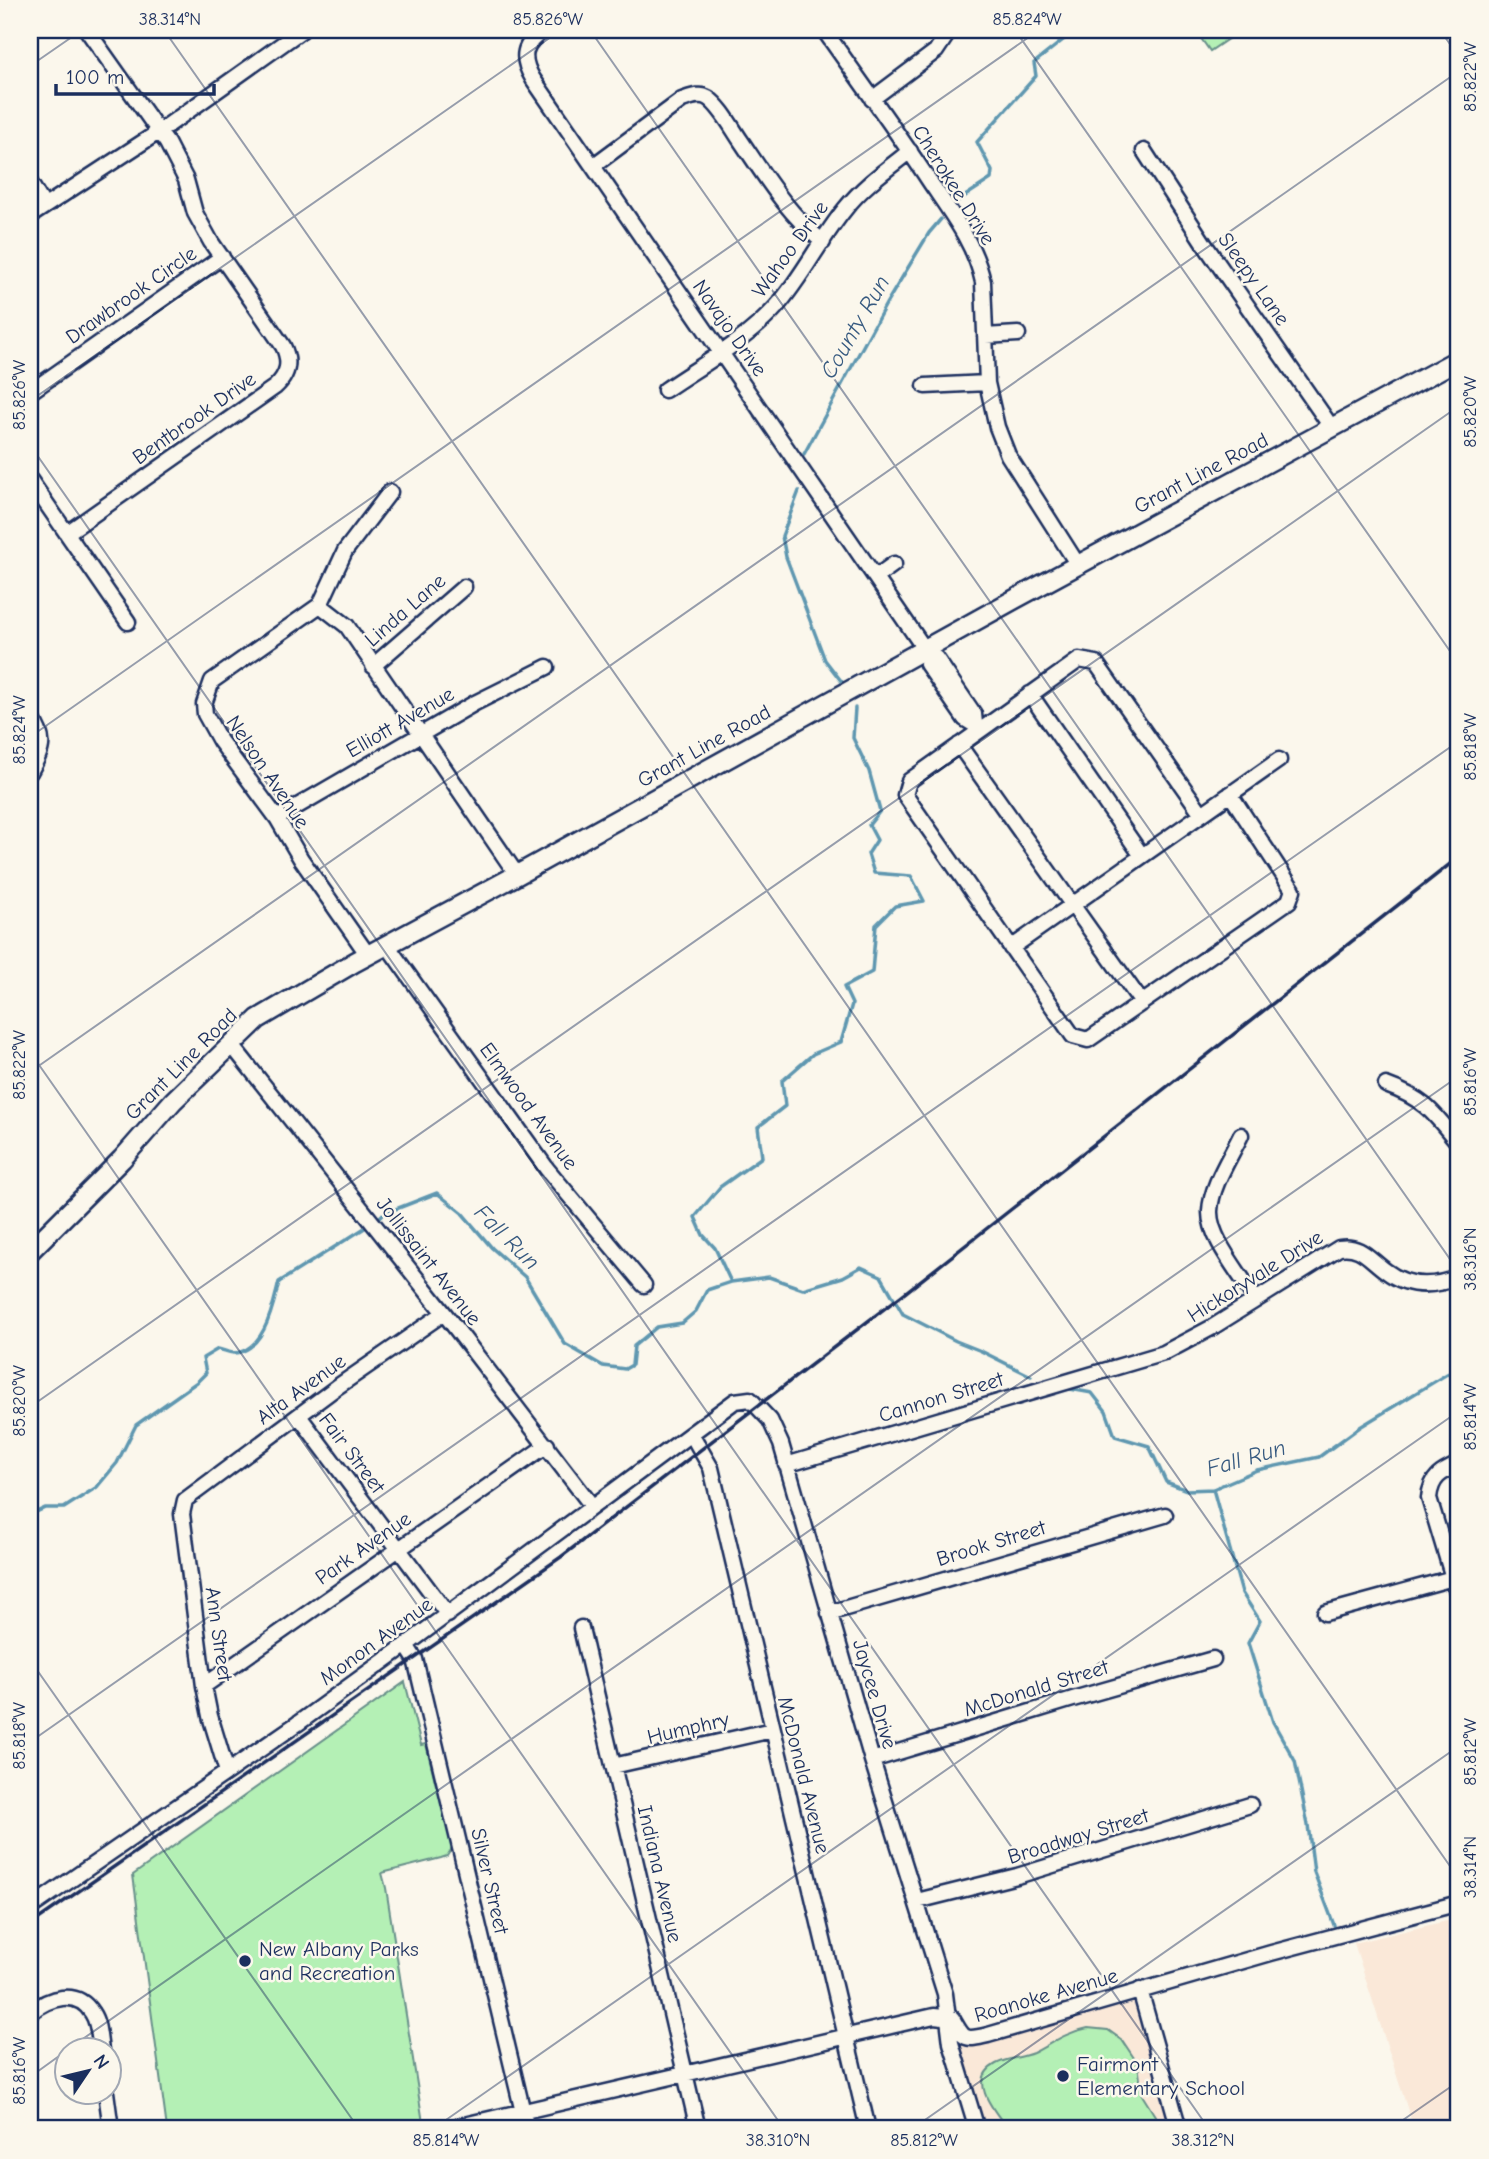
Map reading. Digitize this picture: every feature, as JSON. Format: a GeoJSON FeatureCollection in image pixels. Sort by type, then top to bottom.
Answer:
{"type":"FeatureCollection","features":[{"type":"Feature","properties":{"kind":"main road","name":"Grant Line Road"},"geometry":{"type":"LineString","coordinates":[[30,1251],[122,1159],[173,1101],[258,1019],[368,955],[1459,359]]}},
{"type":"Feature","properties":{"kind":"street","name":"Bentbrook Drive"},"geometry":{"type":"LineString","coordinates":[[66,533],[275,387],[286,373],[287,355],[211,242],[195,213],[186,180],[160,131],[87,30]]}},
{"type":"Feature","properties":{"kind":"street"},"geometry":{"type":"LineString","coordinates":[[30,216],[160,131],[281,36],[302,30]]}},
{"type":"Feature","properties":{"kind":"street","name":"Navajo Drive"},"geometry":{"type":"LineString","coordinates":[[544,30],[528,43],[524,52],[527,69],[927,652],[936,659],[974,714],[977,727]]}},
{"type":"Feature","properties":{"kind":"street","name":"Cherokee Drive"},"geometry":{"type":"LineString","coordinates":[[824,30],[910,152],[975,255],[985,296],[987,383],[997,427],[1008,455],[1078,565]]}},
{"type":"Feature","properties":{"kind":"street"},"geometry":{"type":"LineString","coordinates":[[872,99],[936,51],[950,30]]}},
{"type":"Feature","properties":{"kind":"street"},"geometry":{"type":"LineString","coordinates":[[593,166],[682,100],[697,95],[704,96],[711,100],[790,213],[822,242]]}},
{"type":"Feature","properties":{"kind":"street","name":"Sleepy Lane"},"geometry":{"type":"LineString","coordinates":[[1144,151],[1205,246],[1332,428]]}},
{"type":"Feature","properties":{"kind":"street","name":"Wahoo Drive"},"geometry":{"type":"LineString","coordinates":[[665,390],[757,326],[803,273],[847,206],[864,188],[910,152]]}},
{"type":"Feature","properties":{"kind":"street"},"geometry":{"type":"LineString","coordinates":[[30,183],[44,206]]}},
{"type":"Feature","properties":{"kind":"street","name":"Drawbrook Circle"},"geometry":{"type":"LineString","coordinates":[[30,392],[222,257]]}},
{"type":"Feature","properties":{"kind":"street"},"geometry":{"type":"LineString","coordinates":[[985,336],[1018,334]]}},
{"type":"Feature","properties":{"kind":"street"},"geometry":{"type":"LineString","coordinates":[[925,386],[987,383]]}},
{"type":"Feature","properties":{"kind":"street"},"geometry":{"type":"LineString","coordinates":[[30,480],[128,622]]}},
{"type":"Feature","properties":{"kind":"street"},"geometry":{"type":"LineString","coordinates":[[390,492],[345,551],[320,605],[347,626],[517,875]]}},
{"type":"Feature","properties":{"kind":"street"},"geometry":{"type":"LineString","coordinates":[[876,577],[894,564]]}},
{"type":"Feature","properties":{"kind":"street","name":"Linda Lane"},"geometry":{"type":"LineString","coordinates":[[373,666],[464,587]]}},
{"type":"Feature","properties":{"kind":"street","name":"Nelson Avenue"},"geometry":{"type":"LineString","coordinates":[[320,605],[212,681],[204,704],[205,714],[220,741],[277,818],[301,859],[368,955]]}},
{"type":"Feature","properties":{"kind":"street"},"geometry":{"type":"LineString","coordinates":[[1202,814],[1096,663],[1079,660],[977,727],[959,745],[909,781],[905,796],[1073,1036],[1088,1040],[1289,901],[1293,890],[1230,794]]}},
{"type":"Feature","properties":{"kind":"street","name":"Elliott Avenue"},"geometry":{"type":"LineString","coordinates":[[277,818],[475,704],[547,667]]}},
{"type":"Feature","properties":{"kind":"street"},"geometry":{"type":"LineString","coordinates":[[1030,694],[1142,856]]}},
{"type":"Feature","properties":{"kind":"street"},"geometry":{"type":"LineString","coordinates":[[30,715],[42,734],[41,752],[30,772]]}},
{"type":"Feature","properties":{"kind":"street"},"geometry":{"type":"LineString","coordinates":[[959,745],[1142,1003]]}},
{"type":"Feature","properties":{"kind":"street"},"geometry":{"type":"LineString","coordinates":[[1011,948],[1279,760]]}},
{"type":"Feature","properties":{"kind":"street","name":"Elmwood Avenue"},"geometry":{"type":"LineString","coordinates":[[387,945],[547,1169],[644,1285]]}},
{"type":"Feature","properties":{"kind":"street","name":"Jollissaint Avenue"},"geometry":{"type":"LineString","coordinates":[[231,1044],[444,1313],[592,1506]]}},
{"type":"Feature","properties":{"kind":"street"},"geometry":{"type":"LineString","coordinates":[[1385,1085],[1407,1092],[1421,1101],[1459,1144]]}},
{"type":"Feature","properties":{"kind":"street"},"geometry":{"type":"LineString","coordinates":[[1241,1135],[1213,1195],[1210,1213],[1214,1232],[1255,1299]]}},
{"type":"Feature","properties":{"kind":"street","name":"Hickoryvale Drive"},"geometry":{"type":"LineString","coordinates":[[1107,1370],[1164,1353],[1181,1345],[1330,1251],[1348,1246],[1356,1248],[1387,1273],[1407,1282],[1427,1285],[1459,1277]]}},
{"type":"Feature","properties":{"kind":"street","name":"Alta Avenue"},"geometry":{"type":"LineString","coordinates":[[185,1500],[444,1313]]}},
{"type":"Feature","properties":{"kind":"street","name":"Cannon Street"},"geometry":{"type":"LineString","coordinates":[[786,1465],[1107,1370]]}},
{"type":"Feature","properties":{"kind":"street","name":"Jaycee Drive"},"geometry":{"type":"LineString","coordinates":[[741,1398],[750,1399],[770,1420],[777,1435],[872,1760],[945,1994],[954,2057],[977,2129]]}},
{"type":"Feature","properties":{"kind":"street","name":"Monon Avenue"},"geometry":{"type":"LineString","coordinates":[[30,1908],[448,1615],[741,1398]]}},
{"type":"Feature","properties":{"kind":"street","name":"Fair Street"},"geometry":{"type":"LineString","coordinates":[[299,1416],[448,1615]]}},
{"type":"Feature","properties":{"kind":"street","name":"McDonald Avenue"},"geometry":{"type":"LineString","coordinates":[[692,1435],[711,1468],[868,2129]]}},
{"type":"Feature","properties":{"kind":"street","name":"Park Avenue"},"geometry":{"type":"LineString","coordinates":[[204,1685],[547,1445]]}},
{"type":"Feature","properties":{"kind":"street"},"geometry":{"type":"LineString","coordinates":[[1325,1613],[1457,1587],[1429,1499],[1436,1476],[1459,1464]]}},
{"type":"Feature","properties":{"kind":"street","name":"Ann Street"},"geometry":{"type":"LineString","coordinates":[[185,1500],[182,1514],[184,1538],[204,1685],[227,1772]]}},
{"type":"Feature","properties":{"kind":"street","name":"Brook Street"},"geometry":{"type":"LineString","coordinates":[[829,1613],[1165,1515]]}},
{"type":"Feature","properties":{"kind":"street","name":"Indiana Avenue"},"geometry":{"type":"LineString","coordinates":[[581,1628],[698,2129]]}},
{"type":"Feature","properties":{"kind":"street","name":"Silver Street"},"geometry":{"type":"LineString","coordinates":[[406,1645],[415,1659],[527,2129]]}},
{"type":"Feature","properties":{"kind":"street","name":"McDonald Street"},"geometry":{"type":"LineString","coordinates":[[872,1760],[1213,1659]]}},
{"type":"Feature","properties":{"kind":"street","name":"Humphry"},"geometry":{"type":"LineString","coordinates":[[613,1766],[772,1730]]}},
{"type":"Feature","properties":{"kind":"street","name":"Broadway Street"},"geometry":{"type":"LineString","coordinates":[[917,1901],[1017,1876],[1250,1805]]}},
{"type":"Feature","properties":{"kind":"street","name":"Roanoke Avenue"},"geometry":{"type":"LineString","coordinates":[[447,2129],[934,2015],[954,2021],[961,2036],[973,2038],[1006,2031],[1140,1990],[1459,1903]]}},
{"type":"Feature","properties":{"kind":"street"},"geometry":{"type":"LineString","coordinates":[[1140,1990],[1180,2129]]}},
{"type":"Feature","properties":{"kind":"street"},"geometry":{"type":"LineString","coordinates":[[30,2012],[41,2004],[63,1997],[80,2000],[93,2013],[97,2036]]}},
{"type":"Feature","properties":{"kind":"street"},"geometry":{"type":"LineString","coordinates":[[108,2106],[111,2129]]}},
{"type":"Feature","properties":{"kind":"shaded area"},"geometry":{"type":"Polygon","coordinates":[[[1459,1918],[1459,2129],[1414,2129],[1354,1943],[1459,1918]]]}},
{"type":"Feature","properties":{"kind":"shaded area","name":"Fairmont Elementary School"},"geometry":{"type":"Polygon","coordinates":[[[1136,1997],[1174,2129],[983,2129],[957,2044],[990,2041],[1136,1997]]]}},
{"type":"Feature","properties":{"kind":"green space"},"geometry":{"type":"Polygon","coordinates":[[[1195,30],[1241,30],[1210,51],[1195,30]]]}},
{"type":"Feature","properties":{"kind":"green space"},"geometry":{"type":"Polygon","coordinates":[[[405,1682],[421,1745],[426,1744],[436,1785],[440,1789],[453,1847],[447,1856],[382,1873],[424,2129],[167,2129],[133,1875],[405,1682]]]}},
{"type":"Feature","properties":{"kind":"green space","name":"Fairmont Elementary School"},"geometry":{"type":"Polygon","coordinates":[[[1088,2028],[1108,2030],[1122,2040],[1138,2064],[1142,2095],[1157,2119],[1146,2129],[1008,2129],[986,2096],[983,2087],[987,2071],[1000,2062],[1033,2053],[1066,2035],[1088,2028]]]}},
{"type":"Feature","properties":{"kind":"waterway","name":"County Run"},"geometry":{"type":"LineString","coordinates":[[956,202],[991,179],[992,171],[977,142],[1036,76],[1034,63],[1073,30]]}},
{"type":"Feature","properties":{"kind":"waterway","name":"County Run"},"geometry":{"type":"LineString","coordinates":[[804,454],[886,304],[929,233],[941,219]]}},
{"type":"Feature","properties":{"kind":"waterway","name":"County Run"},"geometry":{"type":"LineString","coordinates":[[799,491],[782,536],[786,557],[825,660],[842,682]]}},
{"type":"Feature","properties":{"kind":"waterway","name":"County Run"},"geometry":{"type":"LineString","coordinates":[[731,1282],[715,1248],[703,1235],[695,1217],[720,1187],[762,1157],[758,1127],[785,1106],[782,1081],[813,1054],[841,1042],[852,1004],[844,987],[872,972],[876,925],[895,906],[924,901],[911,876],[874,873],[868,854],[877,840],[869,825],[880,811],[869,771],[853,738],[855,708]]}},
{"type":"Feature","properties":{"kind":"waterway","name":"Fall Run"},"geometry":{"type":"LineString","coordinates":[[377,1220],[383,1214],[437,1193],[462,1213],[492,1248],[525,1277],[565,1344],[603,1366],[625,1369],[632,1365],[634,1346],[657,1327],[682,1323],[696,1311],[707,1290],[731,1282],[769,1277],[803,1289],[843,1277],[861,1267],[881,1276],[903,1314],[1031,1376]]}},
{"type":"Feature","properties":{"kind":"waterway","name":"Fall Run"},"geometry":{"type":"LineString","coordinates":[[30,1515],[45,1508],[64,1508],[97,1487],[117,1463],[136,1425],[206,1373],[203,1358],[218,1349],[234,1353],[253,1344],[266,1325],[279,1282],[371,1224]]}},
{"type":"Feature","properties":{"kind":"waterway","name":"Fall Run"},"geometry":{"type":"LineString","coordinates":[[1070,1389],[1092,1393],[1106,1411],[1115,1436],[1149,1446],[1166,1482],[1187,1490],[1213,1489],[1257,1470],[1319,1457],[1360,1427],[1447,1374],[1459,1370]]}},
{"type":"Feature","properties":{"kind":"waterway"},"geometry":{"type":"LineString","coordinates":[[1213,1489],[1242,1593],[1260,1621],[1248,1643],[1273,1722],[1295,1761],[1314,1872],[1334,1925]]}},
{"type":"Feature","properties":{"kind":"railway"},"geometry":{"type":"LineString","coordinates":[[30,1925],[561,1557],[906,1292],[1459,857]]}},
{"type":"Feature","properties":{"kind":"place","name":"New Albany Parks and Recreation"},"geometry":{"type":"Point","coordinates":[245,1961]}},
{"type":"Feature","properties":{"kind":"place","name":"Fairmont Elementary School"},"geometry":{"type":"Point","coordinates":[1063,2076]}}]}
